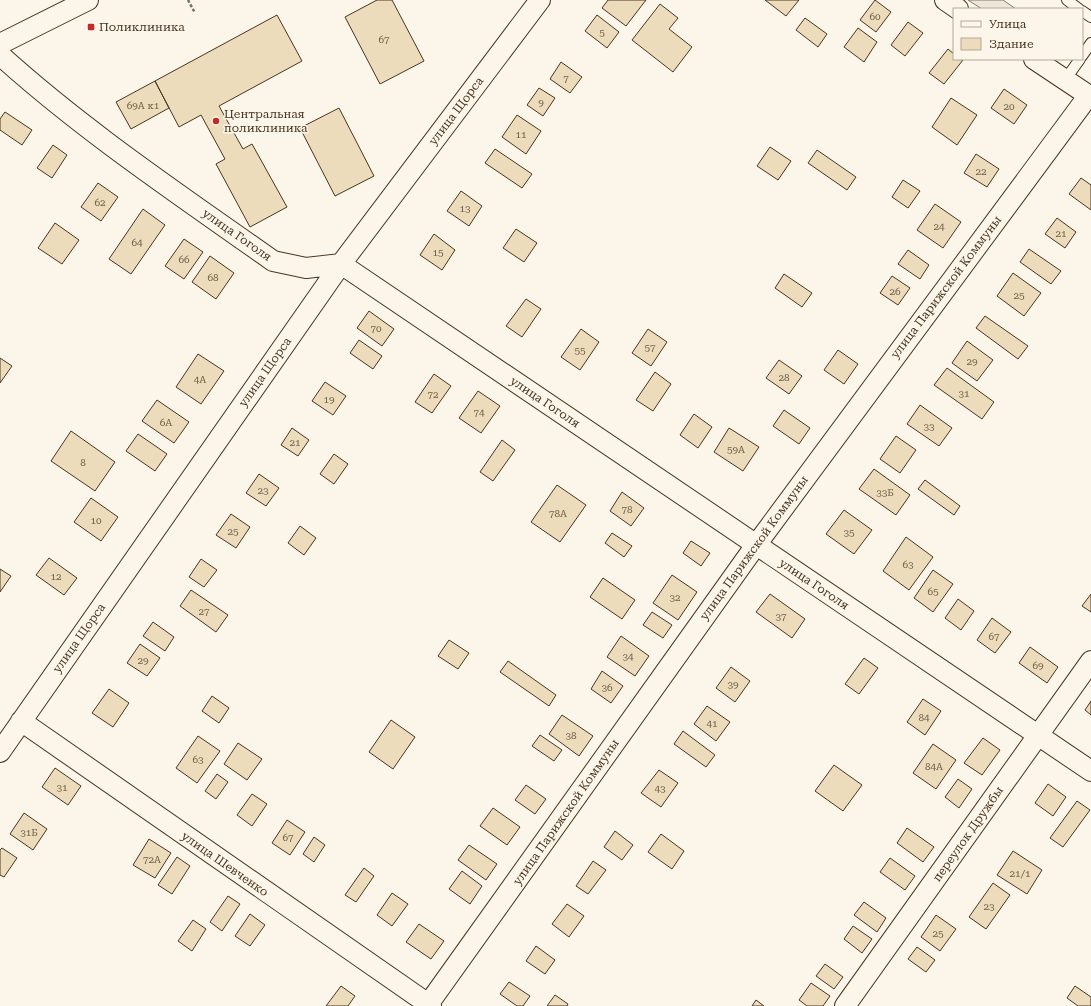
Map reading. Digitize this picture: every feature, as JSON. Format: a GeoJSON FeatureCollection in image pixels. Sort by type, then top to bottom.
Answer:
{"type":"FeatureCollection","features":[{"type":"Feature","properties":{"kind":"street"},"geometry":{"type":"LineString","coordinates":[[0,44],[88,0]]}},
{"type":"Feature","properties":{"kind":"street","name":"улица Щорса"},"geometry":{"type":"LineString","coordinates":[[0,752],[20,721],[341,264],[540,0]]}},
{"type":"Feature","properties":{"kind":"street"},"geometry":{"type":"LineString","coordinates":[[945,0],[957,8]]}},
{"type":"Feature","properties":{"kind":"street","name":"улица Гоголя"},"geometry":{"type":"LineString","coordinates":[[0,54],[41,92],[79,122],[273,261],[306,268],[341,264],[1091,771]]}},
{"type":"Feature","properties":{"kind":"street"},"geometry":{"type":"LineString","coordinates":[[1035,60],[1090,96]]}},
{"type":"Feature","properties":{"kind":"street","name":"улица Парижской Коммуны"},"geometry":{"type":"LineString","coordinates":[[429,1005],[756,544],[1090,96]]}},
{"type":"Feature","properties":{"kind":"street","name":"переулок Дружбы"},"geometry":{"type":"LineString","coordinates":[[845,1006],[1091,661]]}},
{"type":"Feature","properties":{"kind":"street","name":"улица Шевченко"},"geometry":{"type":"LineString","coordinates":[[20,721],[429,1005]]}},
{"type":"Feature","properties":{"kind":"lane"},"geometry":{"type":"LineString","coordinates":[[1067,0],[1078,8]]}},
{"type":"Feature","properties":{"kind":"lane"},"geometry":{"type":"LineString","coordinates":[[1083,55],[1091,43]]}},
{"type":"Feature","properties":{"kind":"lane"},"geometry":{"type":"LineString","coordinates":[[1065,80],[1079,60]]}},
{"type":"Feature","properties":{"kind":"path"},"geometry":{"type":"LineString","coordinates":[[188,0],[195,13]]}},
{"type":"Feature","properties":{"kind":"shaded area"},"geometry":{"type":"Polygon","coordinates":[[[968,0],[1003,0],[1015,8],[980,8],[968,0]]]}},
{"type":"Feature","properties":{"kind":"building"},"geometry":{"type":"Polygon","coordinates":[[[377,0],[392,0],[424,61],[380,84],[345,17],[377,0]]]}},
{"type":"Feature","properties":{"kind":"building"},"geometry":{"type":"Polygon","coordinates":[[[608,0],[646,0],[626,26],[602,8],[608,0]]]}},
{"type":"Feature","properties":{"kind":"building"},"geometry":{"type":"Polygon","coordinates":[[[765,0],[799,0],[786,16],[765,0]]]}},
{"type":"Feature","properties":{"kind":"building"},"geometry":{"type":"Polygon","coordinates":[[[875,0],[891,12],[876,32],[860,20],[875,0]]]}},
{"type":"Feature","properties":{"kind":"building"},"geometry":{"type":"Polygon","coordinates":[[[660,4],[678,18],[669,29],[692,47],[673,72],[632,40],[660,4]]]}},
{"type":"Feature","properties":{"kind":"building","name":"Центральная поликлиника"},"geometry":{"type":"Polygon","coordinates":[[[277,15],[302,61],[219,106],[243,149],[252,144],[287,207],[250,227],[216,164],[225,159],[201,115],[179,127],[155,81],[277,15]]]}},
{"type":"Feature","properties":{"kind":"building"},"geometry":{"type":"Polygon","coordinates":[[[597,15],[619,32],[607,48],[585,31],[597,15]]]}},
{"type":"Feature","properties":{"kind":"building"},"geometry":{"type":"Polygon","coordinates":[[[805,18],[827,34],[818,47],[796,30],[805,18]]]}},
{"type":"Feature","properties":{"kind":"building"},"geometry":{"type":"Polygon","coordinates":[[[908,22],[923,33],[905,56],[891,45],[908,22]]]}},
{"type":"Feature","properties":{"kind":"building"},"geometry":{"type":"Polygon","coordinates":[[[858,28],[877,42],[864,62],[844,47],[858,28]]]}},
{"type":"Feature","properties":{"kind":"building"},"geometry":{"type":"Polygon","coordinates":[[[948,49],[953,53],[953,60],[963,60],[944,84],[929,73],[948,49]]]}},
{"type":"Feature","properties":{"kind":"building"},"geometry":{"type":"Polygon","coordinates":[[[561,62],[582,77],[570,93],[550,79],[561,62]]]}},
{"type":"Feature","properties":{"kind":"building"},"geometry":{"type":"Polygon","coordinates":[[[155,81],[169,108],[131,129],[116,102],[155,81]]]}},
{"type":"Feature","properties":{"kind":"building"},"geometry":{"type":"Polygon","coordinates":[[[539,88],[555,98],[543,116],[527,105],[539,88]]]}},
{"type":"Feature","properties":{"kind":"building"},"geometry":{"type":"Polygon","coordinates":[[[1004,89],[1027,105],[1014,124],[991,108],[1004,89]]]}},
{"type":"Feature","properties":{"kind":"building"},"geometry":{"type":"Polygon","coordinates":[[[951,98],[977,115],[957,145],[932,127],[951,98]]]}},
{"type":"Feature","properties":{"kind":"building"},"geometry":{"type":"Polygon","coordinates":[[[339,108],[374,176],[335,196],[300,128],[339,108]]]}},
{"type":"Feature","properties":{"kind":"building"},"geometry":{"type":"Polygon","coordinates":[[[5,112],[32,130],[22,145],[0,130],[0,119],[5,112]]]}},
{"type":"Feature","properties":{"kind":"building"},"geometry":{"type":"Polygon","coordinates":[[[517,115],[541,131],[526,154],[502,137],[517,115]]]}},
{"type":"Feature","properties":{"kind":"building"},"geometry":{"type":"Polygon","coordinates":[[[53,145],[67,155],[52,178],[37,168],[53,145]]]}},
{"type":"Feature","properties":{"kind":"building"},"geometry":{"type":"Polygon","coordinates":[[[770,147],[791,161],[778,180],[757,166],[770,147]]]}},
{"type":"Feature","properties":{"kind":"building"},"geometry":{"type":"Polygon","coordinates":[[[495,149],[532,174],[522,188],[485,163],[495,149]]]}},
{"type":"Feature","properties":{"kind":"building"},"geometry":{"type":"Polygon","coordinates":[[[817,150],[856,177],[847,190],[808,163],[817,150]]]}},
{"type":"Feature","properties":{"kind":"building"},"geometry":{"type":"Polygon","coordinates":[[[976,154],[999,169],[987,187],[964,173],[976,154]]]}},
{"type":"Feature","properties":{"kind":"building"},"geometry":{"type":"Polygon","coordinates":[[[1081,178],[1091,185],[1091,210],[1069,194],[1081,178]]]}},
{"type":"Feature","properties":{"kind":"building"},"geometry":{"type":"Polygon","coordinates":[[[903,180],[920,191],[908,208],[892,197],[903,180]]]}},
{"type":"Feature","properties":{"kind":"building"},"geometry":{"type":"Polygon","coordinates":[[[98,183],[118,197],[101,221],[81,207],[98,183]]]}},
{"type":"Feature","properties":{"kind":"building"},"geometry":{"type":"Polygon","coordinates":[[[461,191],[482,206],[469,226],[447,211],[461,191]]]}},
{"type":"Feature","properties":{"kind":"building"},"geometry":{"type":"Polygon","coordinates":[[[935,204],[961,222],[943,248],[917,230],[935,204]]]}},
{"type":"Feature","properties":{"kind":"building"},"geometry":{"type":"Polygon","coordinates":[[[143,209],[165,225],[131,274],[109,259],[143,209]]]}},
{"type":"Feature","properties":{"kind":"building"},"geometry":{"type":"Polygon","coordinates":[[[1057,218],[1076,232],[1065,248],[1045,234],[1057,218]]]}},
{"type":"Feature","properties":{"kind":"building"},"geometry":{"type":"Polygon","coordinates":[[[55,223],[79,240],[62,264],[38,248],[55,223]]]}},
{"type":"Feature","properties":{"kind":"building"},"geometry":{"type":"Polygon","coordinates":[[[516,229],[537,243],[524,262],[503,248],[516,229]]]}},
{"type":"Feature","properties":{"kind":"building"},"geometry":{"type":"Polygon","coordinates":[[[434,234],[455,250],[442,270],[420,255],[434,234]]]}},
{"type":"Feature","properties":{"kind":"building"},"geometry":{"type":"Polygon","coordinates":[[[184,239],[203,252],[184,279],[165,266],[184,239]]]}},
{"type":"Feature","properties":{"kind":"building"},"geometry":{"type":"Polygon","coordinates":[[[1029,249],[1061,271],[1051,284],[1020,262],[1029,249]]]}},
{"type":"Feature","properties":{"kind":"building"},"geometry":{"type":"Polygon","coordinates":[[[908,250],[929,265],[920,279],[898,264],[908,250]]]}},
{"type":"Feature","properties":{"kind":"building"},"geometry":{"type":"Polygon","coordinates":[[[210,256],[234,273],[216,299],[192,282],[210,256]]]}},
{"type":"Feature","properties":{"kind":"building"},"geometry":{"type":"Polygon","coordinates":[[[1013,273],[1041,293],[1024,316],[997,296],[1013,273]]]}},
{"type":"Feature","properties":{"kind":"building"},"geometry":{"type":"Polygon","coordinates":[[[784,274],[812,293],[802,307],[775,288],[784,274]]]}},
{"type":"Feature","properties":{"kind":"building"},"geometry":{"type":"Polygon","coordinates":[[[892,276],[910,288],[898,305],[880,293],[892,276]]]}},
{"type":"Feature","properties":{"kind":"building"},"geometry":{"type":"Polygon","coordinates":[[[526,299],[541,309],[522,337],[506,326],[526,299]]]}},
{"type":"Feature","properties":{"kind":"building"},"geometry":{"type":"Polygon","coordinates":[[[369,311],[394,329],[382,346],[357,328],[369,311]]]}},
{"type":"Feature","properties":{"kind":"building"},"geometry":{"type":"Polygon","coordinates":[[[985,316],[1028,346],[1018,359],[976,328],[985,316]]]}},
{"type":"Feature","properties":{"kind":"building"},"geometry":{"type":"Polygon","coordinates":[[[581,329],[599,342],[580,370],[561,357],[581,329]]]}},
{"type":"Feature","properties":{"kind":"building"},"geometry":{"type":"Polygon","coordinates":[[[648,329],[667,342],[651,366],[632,353],[648,329]]]}},
{"type":"Feature","properties":{"kind":"building"},"geometry":{"type":"Polygon","coordinates":[[[359,340],[382,356],[373,369],[350,353],[359,340]]]}},
{"type":"Feature","properties":{"kind":"building"},"geometry":{"type":"Polygon","coordinates":[[[967,341],[993,360],[977,381],[952,363],[967,341]]]}},
{"type":"Feature","properties":{"kind":"building"},"geometry":{"type":"Polygon","coordinates":[[[838,350],[858,364],[844,384],[824,370],[838,350]]]}},
{"type":"Feature","properties":{"kind":"building"},"geometry":{"type":"Polygon","coordinates":[[[198,354],[224,371],[201,404],[176,387],[198,354]]]}},
{"type":"Feature","properties":{"kind":"building"},"geometry":{"type":"Polygon","coordinates":[[[0,358],[12,366],[0,383],[0,358]]]}},
{"type":"Feature","properties":{"kind":"building"},"geometry":{"type":"Polygon","coordinates":[[[779,360],[802,376],[789,394],[766,378],[779,360]]]}},
{"type":"Feature","properties":{"kind":"building"},"geometry":{"type":"Polygon","coordinates":[[[947,368],[994,402],[982,419],[934,385],[947,368]]]}},
{"type":"Feature","properties":{"kind":"building"},"geometry":{"type":"Polygon","coordinates":[[[655,372],[671,384],[653,411],[636,400],[655,372]]]}},
{"type":"Feature","properties":{"kind":"building"},"geometry":{"type":"Polygon","coordinates":[[[434,374],[451,386],[432,413],[415,402],[434,374]]]}},
{"type":"Feature","properties":{"kind":"building"},"geometry":{"type":"Polygon","coordinates":[[[325,382],[346,396],[333,415],[312,401],[325,382]]]}},
{"type":"Feature","properties":{"kind":"building"},"geometry":{"type":"Polygon","coordinates":[[[478,391],[500,406],[481,433],[459,418],[478,391]]]}},
{"type":"Feature","properties":{"kind":"building"},"geometry":{"type":"Polygon","coordinates":[[[157,400],[189,422],[174,443],[142,421],[157,400]]]}},
{"type":"Feature","properties":{"kind":"building"},"geometry":{"type":"Polygon","coordinates":[[[920,405],[952,428],[939,446],[907,424],[920,405]]]}},
{"type":"Feature","properties":{"kind":"building"},"geometry":{"type":"Polygon","coordinates":[[[784,410],[810,428],[799,444],[773,426],[784,410]]]}},
{"type":"Feature","properties":{"kind":"building"},"geometry":{"type":"Polygon","coordinates":[[[694,414],[712,427],[698,448],[680,435],[694,414]]]}},
{"type":"Feature","properties":{"kind":"building"},"geometry":{"type":"Polygon","coordinates":[[[292,428],[309,440],[298,456],[281,445],[292,428]]]}},
{"type":"Feature","properties":{"kind":"building"},"geometry":{"type":"Polygon","coordinates":[[[729,428],[759,447],[743,471],[714,452],[729,428]]]}},
{"type":"Feature","properties":{"kind":"building"},"geometry":{"type":"Polygon","coordinates":[[[71,431],[115,462],[95,491],[51,461],[71,431]]]}},
{"type":"Feature","properties":{"kind":"building"},"geometry":{"type":"Polygon","coordinates":[[[138,434],[167,454],[155,471],[126,451],[138,434]]]}},
{"type":"Feature","properties":{"kind":"building"},"geometry":{"type":"Polygon","coordinates":[[[896,436],[916,450],[900,473],[880,459],[896,436]]]}},
{"type":"Feature","properties":{"kind":"building"},"geometry":{"type":"Polygon","coordinates":[[[502,440],[515,450],[493,481],[480,472],[502,440]]]}},
{"type":"Feature","properties":{"kind":"building"},"geometry":{"type":"Polygon","coordinates":[[[334,454],[348,464],[334,484],[320,474],[334,454]]]}},
{"type":"Feature","properties":{"kind":"building"},"geometry":{"type":"Polygon","coordinates":[[[874,469],[910,495],[896,515],[859,489],[874,469]]]}},
{"type":"Feature","properties":{"kind":"building"},"geometry":{"type":"Polygon","coordinates":[[[259,474],[279,488],[266,506],[246,493],[259,474]]]}},
{"type":"Feature","properties":{"kind":"building"},"geometry":{"type":"Polygon","coordinates":[[[925,480],[960,506],[954,515],[918,489],[925,480]]]}},
{"type":"Feature","properties":{"kind":"building"},"geometry":{"type":"Polygon","coordinates":[[[557,485],[586,505],[560,542],[531,522],[557,485]]]}},
{"type":"Feature","properties":{"kind":"building"},"geometry":{"type":"Polygon","coordinates":[[[622,492],[644,508],[631,526],[610,511],[622,492]]]}},
{"type":"Feature","properties":{"kind":"building"},"geometry":{"type":"Polygon","coordinates":[[[91,498],[118,517],[101,541],[74,522],[91,498]]]}},
{"type":"Feature","properties":{"kind":"building"},"geometry":{"type":"Polygon","coordinates":[[[844,510],[872,530],[854,554],[826,534],[844,510]]]}},
{"type":"Feature","properties":{"kind":"building"},"geometry":{"type":"Polygon","coordinates":[[[231,514],[250,527],[236,548],[216,535],[231,514]]]}},
{"type":"Feature","properties":{"kind":"building"},"geometry":{"type":"Polygon","coordinates":[[[300,526],[316,538],[304,555],[288,543],[300,526]]]}},
{"type":"Feature","properties":{"kind":"building"},"geometry":{"type":"Polygon","coordinates":[[[612,533],[632,546],[624,557],[605,543],[612,533]]]}},
{"type":"Feature","properties":{"kind":"building"},"geometry":{"type":"Polygon","coordinates":[[[906,537],[933,557],[909,590],[883,571],[906,537]]]}},
{"type":"Feature","properties":{"kind":"building"},"geometry":{"type":"Polygon","coordinates":[[[691,541],[710,553],[701,566],[683,553],[691,541]]]}},
{"type":"Feature","properties":{"kind":"building"},"geometry":{"type":"Polygon","coordinates":[[[49,558],[77,578],[64,595],[36,575],[49,558]]]}},
{"type":"Feature","properties":{"kind":"building"},"geometry":{"type":"Polygon","coordinates":[[[201,559],[217,570],[204,587],[189,577],[201,559]]]}},
{"type":"Feature","properties":{"kind":"building"},"geometry":{"type":"Polygon","coordinates":[[[0,569],[11,576],[0,592],[0,569]]]}},
{"type":"Feature","properties":{"kind":"building"},"geometry":{"type":"Polygon","coordinates":[[[933,570],[953,584],[933,612],[914,598],[933,570]]]}},
{"type":"Feature","properties":{"kind":"building"},"geometry":{"type":"Polygon","coordinates":[[[672,575],[697,592],[678,620],[653,603],[672,575]]]}},
{"type":"Feature","properties":{"kind":"building"},"geometry":{"type":"Polygon","coordinates":[[[603,578],[635,600],[622,619],[590,597],[603,578]]]}},
{"type":"Feature","properties":{"kind":"building"},"geometry":{"type":"Polygon","coordinates":[[[191,590],[228,615],[216,632],[180,606],[191,590]]]}},
{"type":"Feature","properties":{"kind":"building"},"geometry":{"type":"Polygon","coordinates":[[[770,594],[805,619],[792,638],[756,612],[770,594]]]}},
{"type":"Feature","properties":{"kind":"building"},"geometry":{"type":"Polygon","coordinates":[[[1091,594],[1091,612],[1082,606],[1091,594]]]}},
{"type":"Feature","properties":{"kind":"building"},"geometry":{"type":"Polygon","coordinates":[[[958,599],[974,611],[961,630],[945,618],[958,599]]]}},
{"type":"Feature","properties":{"kind":"building"},"geometry":{"type":"Polygon","coordinates":[[[652,612],[672,625],[663,638],[643,625],[652,612]]]}},
{"type":"Feature","properties":{"kind":"building"},"geometry":{"type":"Polygon","coordinates":[[[992,618],[1011,632],[995,653],[977,640],[992,618]]]}},
{"type":"Feature","properties":{"kind":"building"},"geometry":{"type":"Polygon","coordinates":[[[153,622],[174,637],[165,651],[143,636],[153,622]]]}},
{"type":"Feature","properties":{"kind":"building"},"geometry":{"type":"Polygon","coordinates":[[[621,636],[649,656],[635,676],[607,657],[621,636]]]}},
{"type":"Feature","properties":{"kind":"building"},"geometry":{"type":"Polygon","coordinates":[[[449,640],[469,653],[458,669],[438,656],[449,640]]]}},
{"type":"Feature","properties":{"kind":"building"},"geometry":{"type":"Polygon","coordinates":[[[140,644],[160,658],[147,676],[127,663],[140,644]]]}},
{"type":"Feature","properties":{"kind":"building"},"geometry":{"type":"Polygon","coordinates":[[[1030,647],[1058,667],[1047,683],[1019,663],[1030,647]]]}},
{"type":"Feature","properties":{"kind":"building"},"geometry":{"type":"Polygon","coordinates":[[[864,658],[878,668],[859,694],[845,684],[864,658]]]}},
{"type":"Feature","properties":{"kind":"building"},"geometry":{"type":"Polygon","coordinates":[[[508,661],[556,695],[549,706],[500,672],[508,661]]]}},
{"type":"Feature","properties":{"kind":"building"},"geometry":{"type":"Polygon","coordinates":[[[731,667],[750,681],[735,702],[716,688],[731,667]]]}},
{"type":"Feature","properties":{"kind":"building"},"geometry":{"type":"Polygon","coordinates":[[[602,671],[623,686],[611,703],[591,689],[602,671]]]}},
{"type":"Feature","properties":{"kind":"building"},"geometry":{"type":"Polygon","coordinates":[[[109,689],[129,703],[113,727],[92,713],[109,689]]]}},
{"type":"Feature","properties":{"kind":"building"},"geometry":{"type":"Polygon","coordinates":[[[212,696],[229,708],[219,723],[202,711],[212,696]]]}},
{"type":"Feature","properties":{"kind":"building"},"geometry":{"type":"Polygon","coordinates":[[[923,699],[941,711],[925,735],[907,722],[923,699]]]}},
{"type":"Feature","properties":{"kind":"building"},"geometry":{"type":"Polygon","coordinates":[[[1091,701],[1091,715],[1085,710],[1091,701]]]}},
{"type":"Feature","properties":{"kind":"building"},"geometry":{"type":"Polygon","coordinates":[[[707,706],[730,722],[716,741],[694,724],[707,706]]]}},
{"type":"Feature","properties":{"kind":"building"},"geometry":{"type":"Polygon","coordinates":[[[562,715],[593,736],[579,756],[549,734],[562,715]]]}},
{"type":"Feature","properties":{"kind":"building"},"geometry":{"type":"Polygon","coordinates":[[[391,720],[415,737],[393,769],[369,752],[391,720]]]}},
{"type":"Feature","properties":{"kind":"building"},"geometry":{"type":"Polygon","coordinates":[[[683,731],[715,755],[706,767],[674,744],[683,731]]]}},
{"type":"Feature","properties":{"kind":"building"},"geometry":{"type":"Polygon","coordinates":[[[540,735],[562,750],[554,761],[532,746],[540,735]]]}},
{"type":"Feature","properties":{"kind":"building"},"geometry":{"type":"Polygon","coordinates":[[[198,736],[220,751],[197,783],[176,768],[198,736]]]}},
{"type":"Feature","properties":{"kind":"building"},"geometry":{"type":"Polygon","coordinates":[[[983,738],[1000,750],[982,775],[964,763],[983,738]]]}},
{"type":"Feature","properties":{"kind":"building"},"geometry":{"type":"Polygon","coordinates":[[[238,743],[262,759],[247,780],[224,764],[238,743]]]}},
{"type":"Feature","properties":{"kind":"building"},"geometry":{"type":"Polygon","coordinates":[[[933,744],[956,760],[936,789],[913,773],[933,744]]]}},
{"type":"Feature","properties":{"kind":"building"},"geometry":{"type":"Polygon","coordinates":[[[834,765],[862,785],[843,811],[815,791],[834,765]]]}},
{"type":"Feature","properties":{"kind":"building"},"geometry":{"type":"Polygon","coordinates":[[[55,768],[81,786],[68,805],[42,787],[55,768]]]}},
{"type":"Feature","properties":{"kind":"building"},"geometry":{"type":"Polygon","coordinates":[[[659,770],[678,783],[661,807],[641,793],[659,770]]]}},
{"type":"Feature","properties":{"kind":"building"},"geometry":{"type":"Polygon","coordinates":[[[217,774],[228,782],[216,799],[205,791],[217,774]]]}},
{"type":"Feature","properties":{"kind":"building"},"geometry":{"type":"Polygon","coordinates":[[[958,779],[972,789],[959,808],[945,797],[958,779]]]}},
{"type":"Feature","properties":{"kind":"building"},"geometry":{"type":"Polygon","coordinates":[[[1048,784],[1066,797],[1053,816],[1035,803],[1048,784]]]}},
{"type":"Feature","properties":{"kind":"building"},"geometry":{"type":"Polygon","coordinates":[[[526,785],[546,799],[535,814],[515,800],[526,785]]]}},
{"type":"Feature","properties":{"kind":"building"},"geometry":{"type":"Polygon","coordinates":[[[252,794],[267,804],[252,826],[237,815],[252,794]]]}},
{"type":"Feature","properties":{"kind":"building"},"geometry":{"type":"Polygon","coordinates":[[[1077,801],[1090,810],[1063,847],[1050,838],[1077,801]]]}},
{"type":"Feature","properties":{"kind":"building"},"geometry":{"type":"Polygon","coordinates":[[[493,808],[520,827],[507,845],[480,826],[493,808]]]}},
{"type":"Feature","properties":{"kind":"building"},"geometry":{"type":"Polygon","coordinates":[[[24,813],[47,829],[33,850],[10,834],[24,813]]]}},
{"type":"Feature","properties":{"kind":"building"},"geometry":{"type":"Polygon","coordinates":[[[287,820],[305,832],[290,855],[272,843],[287,820]]]}},
{"type":"Feature","properties":{"kind":"building"},"geometry":{"type":"Polygon","coordinates":[[[907,828],[934,847],[923,862],[897,843],[907,828]]]}},
{"type":"Feature","properties":{"kind":"building"},"geometry":{"type":"Polygon","coordinates":[[[615,831],[633,845],[622,860],[604,847],[615,831]]]}},
{"type":"Feature","properties":{"kind":"building"},"geometry":{"type":"Polygon","coordinates":[[[661,834],[684,851],[672,869],[648,852],[661,834]]]}},
{"type":"Feature","properties":{"kind":"building"},"geometry":{"type":"Polygon","coordinates":[[[314,837],[325,845],[314,862],[303,854],[314,837]]]}},
{"type":"Feature","properties":{"kind":"building"},"geometry":{"type":"Polygon","coordinates":[[[149,839],[171,853],[155,878],[133,865],[149,839]]]}},
{"type":"Feature","properties":{"kind":"building"},"geometry":{"type":"Polygon","coordinates":[[[469,845],[497,864],[486,880],[458,860],[469,845]]]}},
{"type":"Feature","properties":{"kind":"building"},"geometry":{"type":"Polygon","coordinates":[[[2,848],[17,858],[4,877],[0,875],[0,850],[2,848]]]}},
{"type":"Feature","properties":{"kind":"building"},"geometry":{"type":"Polygon","coordinates":[[[1013,851],[1042,870],[1027,894],[997,875],[1013,851]]]}},
{"type":"Feature","properties":{"kind":"building"},"geometry":{"type":"Polygon","coordinates":[[[177,857],[190,866],[172,894],[158,885],[177,857]]]}},
{"type":"Feature","properties":{"kind":"building"},"geometry":{"type":"Polygon","coordinates":[[[890,858],[915,876],[905,890],[880,872],[890,858]]]}},
{"type":"Feature","properties":{"kind":"building"},"geometry":{"type":"Polygon","coordinates":[[[593,861],[606,870],[588,894],[576,886],[593,861]]]}},
{"type":"Feature","properties":{"kind":"building"},"geometry":{"type":"Polygon","coordinates":[[[364,868],[374,876],[356,902],[345,895],[364,868]]]}},
{"type":"Feature","properties":{"kind":"building"},"geometry":{"type":"Polygon","coordinates":[[[462,871],[482,886],[470,904],[449,889],[462,871]]]}},
{"type":"Feature","properties":{"kind":"building"},"geometry":{"type":"Polygon","coordinates":[[[993,883],[1010,895],[986,929],[969,917],[993,883]]]}},
{"type":"Feature","properties":{"kind":"building"},"geometry":{"type":"Polygon","coordinates":[[[392,893],[408,904],[392,926],[377,915],[392,893]]]}},
{"type":"Feature","properties":{"kind":"building"},"geometry":{"type":"Polygon","coordinates":[[[228,896],[240,904],[222,931],[210,922],[228,896]]]}},
{"type":"Feature","properties":{"kind":"building"},"geometry":{"type":"Polygon","coordinates":[[[864,902],[886,918],[877,932],[854,915],[864,902]]]}},
{"type":"Feature","properties":{"kind":"building"},"geometry":{"type":"Polygon","coordinates":[[[567,904],[584,916],[569,937],[552,924],[567,904]]]}},
{"type":"Feature","properties":{"kind":"building"},"geometry":{"type":"Polygon","coordinates":[[[250,914],[265,925],[250,946],[235,936],[250,914]]]}},
{"type":"Feature","properties":{"kind":"building"},"geometry":{"type":"Polygon","coordinates":[[[936,915],[956,929],[940,951],[921,937],[936,915]]]}},
{"type":"Feature","properties":{"kind":"building"},"geometry":{"type":"Polygon","coordinates":[[[193,920],[206,929],[192,951],[178,941],[193,920]]]}},
{"type":"Feature","properties":{"kind":"building"},"geometry":{"type":"Polygon","coordinates":[[[419,924],[444,941],[431,959],[406,942],[419,924]]]}},
{"type":"Feature","properties":{"kind":"building"},"geometry":{"type":"Polygon","coordinates":[[[853,926],[872,939],[862,953],[844,939],[853,926]]]}},
{"type":"Feature","properties":{"kind":"building"},"geometry":{"type":"Polygon","coordinates":[[[536,946],[555,960],[545,974],[526,961],[536,946]]]}},
{"type":"Feature","properties":{"kind":"building"},"geometry":{"type":"Polygon","coordinates":[[[917,947],[935,960],[926,972],[908,959],[917,947]]]}},
{"type":"Feature","properties":{"kind":"building"},"geometry":{"type":"Polygon","coordinates":[[[825,964],[843,977],[834,989],[816,976],[825,964]]]}},
{"type":"Feature","properties":{"kind":"building"},"geometry":{"type":"Polygon","coordinates":[[[509,982],[530,996],[523,1006],[517,1006],[500,994],[509,982]]]}},
{"type":"Feature","properties":{"kind":"building"},"geometry":{"type":"Polygon","coordinates":[[[811,983],[830,996],[823,1006],[807,1006],[799,1000],[811,983]]]}},
{"type":"Feature","properties":{"kind":"building"},"geometry":{"type":"Polygon","coordinates":[[[341,986],[355,996],[348,1006],[326,1006],[341,986]]]}},
{"type":"Feature","properties":{"kind":"building"},"geometry":{"type":"Polygon","coordinates":[[[1075,986],[1091,997],[1091,1006],[1078,1006],[1067,998],[1075,986]]]}},
{"type":"Feature","properties":{"kind":"building"},"geometry":{"type":"Polygon","coordinates":[[[555,995],[568,1004],[567,1006],[547,1006],[555,995]]]}},
{"type":"Feature","properties":{"kind":"building"},"geometry":{"type":"Polygon","coordinates":[[[756,1000],[764,1006],[752,1006],[756,1000]]]}},
{"type":"Feature","properties":{"kind":"place","name":"Поликлиника"},"geometry":{"type":"Point","coordinates":[91,27]}},
{"type":"Feature","properties":{"kind":"place","name":"Центральная поликлиника"},"geometry":{"type":"Point","coordinates":[216,121]}}]}
